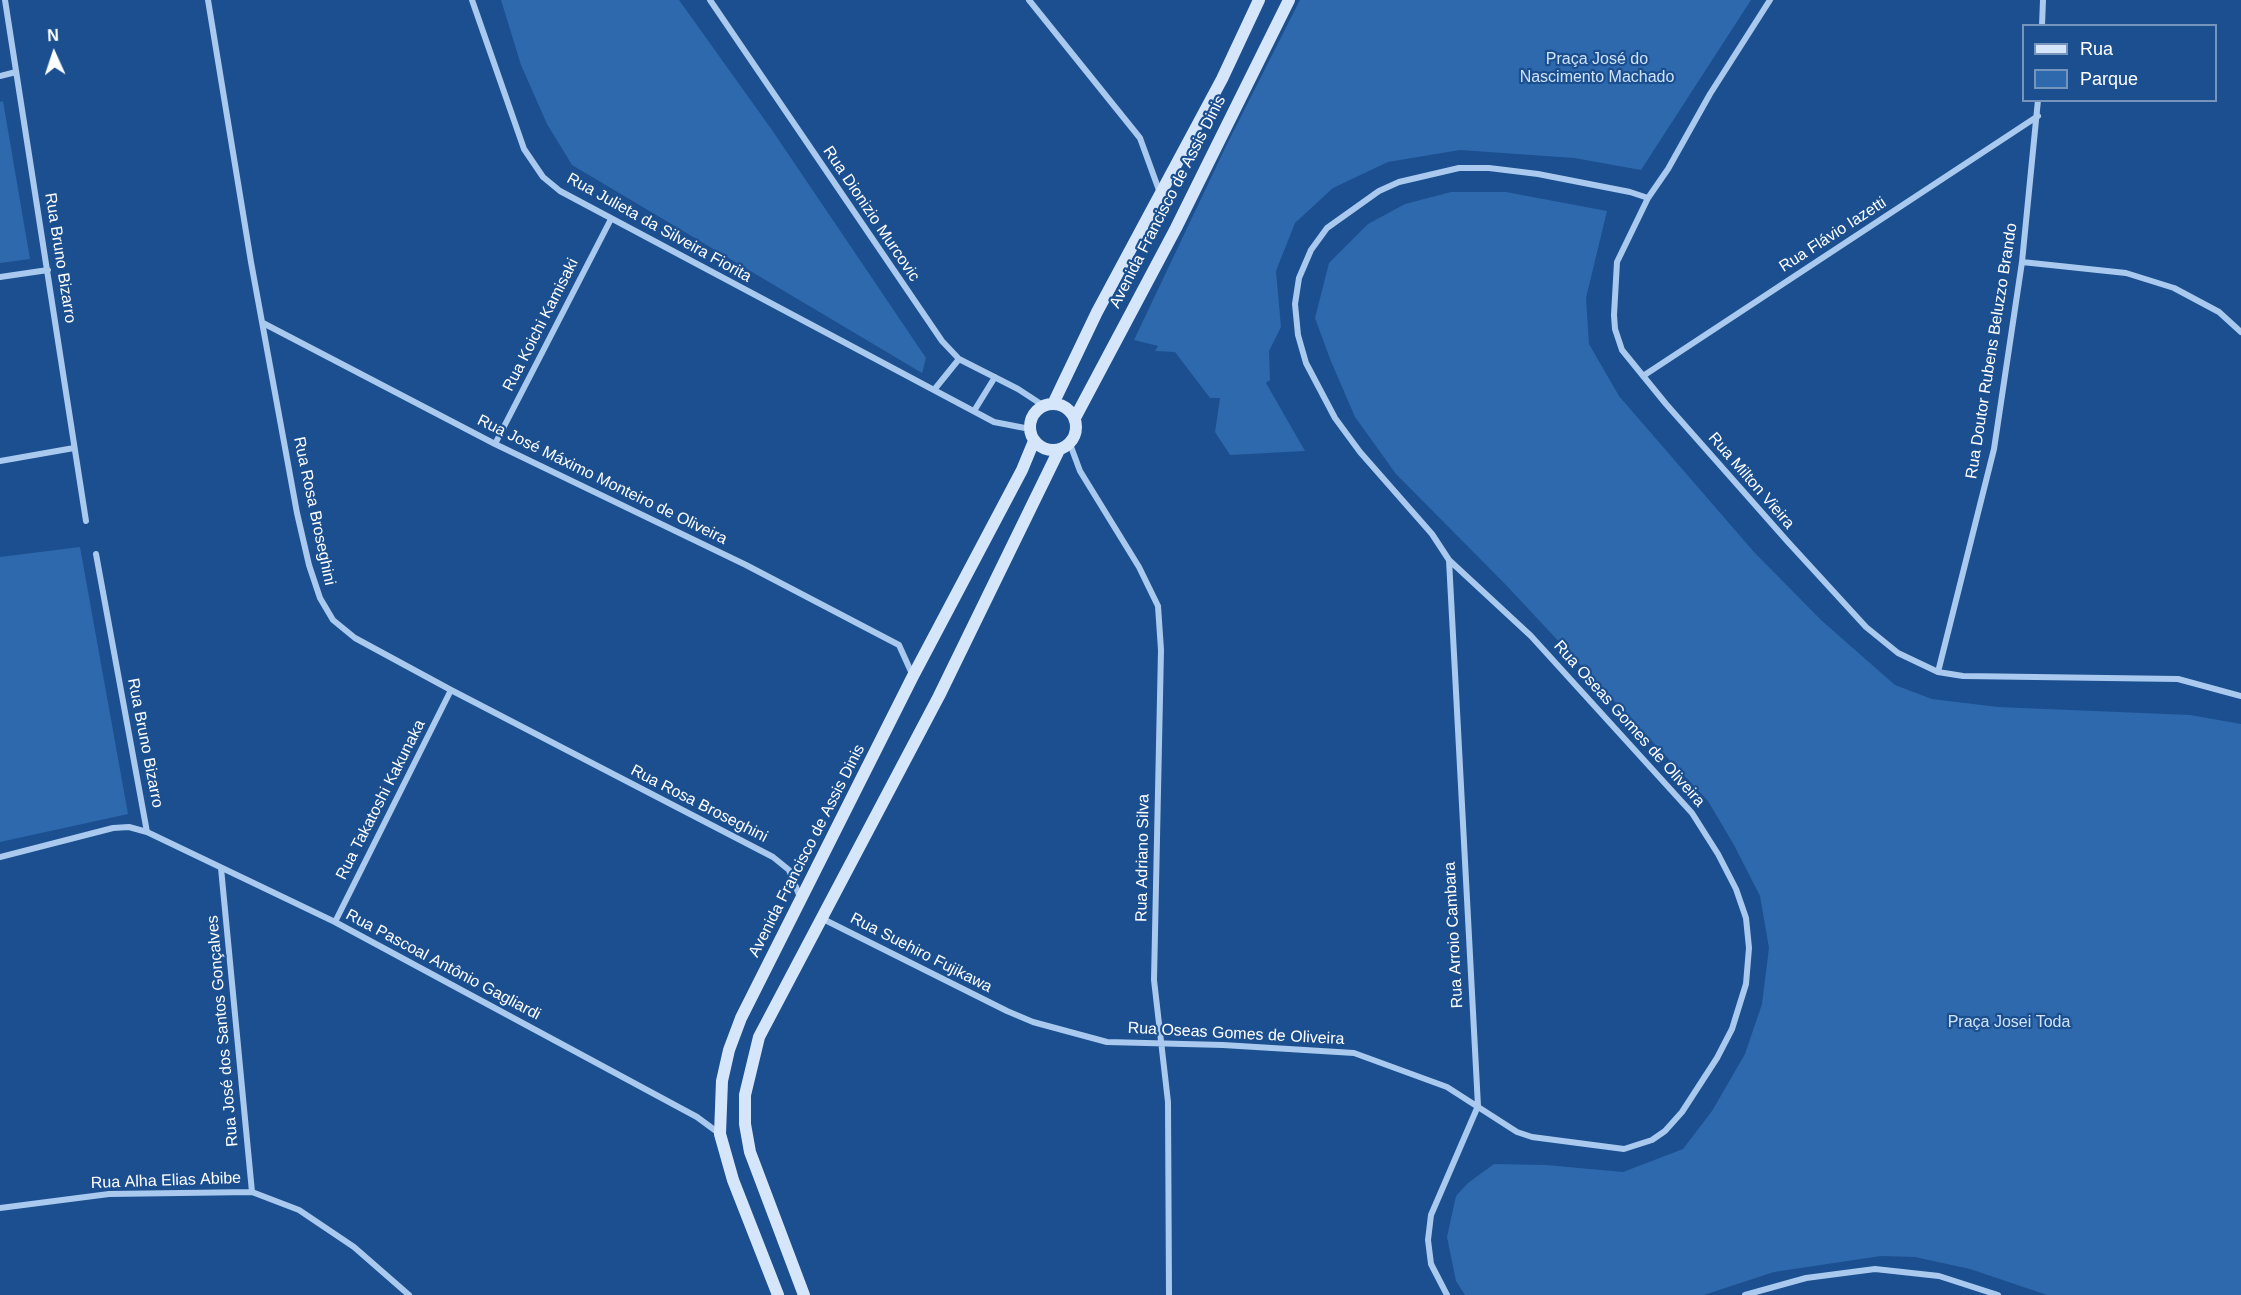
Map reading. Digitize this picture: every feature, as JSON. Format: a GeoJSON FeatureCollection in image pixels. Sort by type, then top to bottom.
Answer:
{"type":"FeatureCollection","features":[{"type":"Feature","properties":{"kind":"main road","name":"Avenida Francisco de Assis Dinis"},"geometry":{"type":"LineString","coordinates":[[1049,405],[1096,312],[1222,79],[1259,0]]}},
{"type":"Feature","properties":{"kind":"main road","name":"Avenida Francisco de Assis Dinis"},"geometry":{"type":"LineString","coordinates":[[1075,418],[1176,228],[1289,0]]}},
{"type":"Feature","properties":{"kind":"main road"},"geometry":{"type":"LineString","coordinates":[[804,1295],[750,1152],[745,1124],[745,1095],[759,1037],[823,919],[1065,447],[1076,432],[1075,418],[1066,408],[1049,405],[1031,420],[1032,435],[1046,449],[1065,447]]}},
{"type":"Feature","properties":{"kind":"main road","name":"Avenida Francisco de Assis Dinis"},"geometry":{"type":"LineString","coordinates":[[778,1295],[733,1179],[720,1134],[722,1081],[729,1050],[741,1018],[913,676],[1022,470],[1032,435]]}},
{"type":"Feature","properties":{"kind":"street","name":"Rua Bruno Bizarro"},"geometry":{"type":"LineString","coordinates":[[5,0],[86,521]]}},
{"type":"Feature","properties":{"kind":"street","name":"Rua Rosa Broseghini"},"geometry":{"type":"LineString","coordinates":[[208,0],[297,513],[309,565],[320,598],[333,620],[355,638],[451,690],[773,857],[789,870],[797,884],[801,901]]}},
{"type":"Feature","properties":{"kind":"street","name":"Rua Julieta da Silveira Fiorita"},"geometry":{"type":"LineString","coordinates":[[472,0],[516,132],[532,164],[560,191],[994,422],[1032,435]]}},
{"type":"Feature","properties":{"kind":"street","name":"Rua Dionizio Murcovic"},"geometry":{"type":"LineString","coordinates":[[710,0],[918,308],[959,359],[1049,405]]}},
{"type":"Feature","properties":{"kind":"street"},"geometry":{"type":"LineString","coordinates":[[1029,0],[1140,138],[1160,193]]}},
{"type":"Feature","properties":{"kind":"street","name":"Rua Milton Vieira"},"geometry":{"type":"LineString","coordinates":[[1770,0],[1710,94],[1668,169],[1648,198],[1617,262],[1614,315],[1615,329],[1622,350],[1788,543],[1866,627],[1898,653],[1938,672],[2000,677],[2178,680],[2241,696]]}},
{"type":"Feature","properties":{"kind":"street"},"geometry":{"type":"LineString","coordinates":[[2042,24],[2043,0]]}},
{"type":"Feature","properties":{"kind":"street"},"geometry":{"type":"LineString","coordinates":[[0,76],[16,72]]}},
{"type":"Feature","properties":{"kind":"street","name":"Rua Doutor Rubens Beluzzo Brando"},"geometry":{"type":"LineString","coordinates":[[1938,672],[1994,449],[2022,262],[2038,102]]}},
{"type":"Feature","properties":{"kind":"street","name":"Rua Flávio Iazetti"},"geometry":{"type":"LineString","coordinates":[[1643,376],[2038,116]]}},
{"type":"Feature","properties":{"kind":"street","name":"Rua Oseas Gomes de Oliveira"},"geometry":{"type":"LineString","coordinates":[[1007,1011],[1033,1022],[1107,1042],[1354,1053],[1447,1087],[1517,1132],[1532,1137],[1624,1149],[1652,1140],[1682,1112],[1718,1058],[1732,1029],[1746,984],[1749,948],[1746,918],[1736,889],[1719,854],[1692,813],[1531,636],[1449,560],[1432,534],[1342,427],[1306,363],[1298,335],[1295,304],[1299,278],[1311,250],[1327,228],[1379,191],[1426,174],[1458,168],[1489,168],[1538,174],[1630,192],[1648,198]]}},
{"type":"Feature","properties":{"kind":"street","name":"Rua Koichi Kamisaki"},"geometry":{"type":"LineString","coordinates":[[495,444],[611,219]]}},
{"type":"Feature","properties":{"kind":"street"},"geometry":{"type":"LineString","coordinates":[[2022,262],[2126,273],[2174,288],[2219,312],[2241,332]]}},
{"type":"Feature","properties":{"kind":"street"},"geometry":{"type":"LineString","coordinates":[[0,277],[48,270]]}},
{"type":"Feature","properties":{"kind":"street","name":"Rua José Máximo Monteiro de Oliveira"},"geometry":{"type":"LineString","coordinates":[[264,323],[495,444],[746,565],[869,629],[898,645],[913,676]]}},
{"type":"Feature","properties":{"kind":"street"},"geometry":{"type":"LineString","coordinates":[[934,390],[959,359]]}},
{"type":"Feature","properties":{"kind":"street"},"geometry":{"type":"LineString","coordinates":[[974,411],[995,377]]}},
{"type":"Feature","properties":{"kind":"street","name":"Rua Adriano Silva"},"geometry":{"type":"LineString","coordinates":[[1065,447],[1139,567],[1158,606],[1161,650],[1154,980],[1168,1102],[1169,1295]]}},
{"type":"Feature","properties":{"kind":"street"},"geometry":{"type":"LineString","coordinates":[[0,461],[74,448]]}},
{"type":"Feature","properties":{"kind":"street","name":"Rua Bruno Bizarro"},"geometry":{"type":"LineString","coordinates":[[96,554],[147,832]]}},
{"type":"Feature","properties":{"kind":"street","name":"Rua Arroio Cambara"},"geometry":{"type":"LineString","coordinates":[[1447,1295],[1431,1264],[1428,1240],[1431,1215],[1478,1106],[1449,560]]}},
{"type":"Feature","properties":{"kind":"street","name":"Rua Takatoshi Kakunaka"},"geometry":{"type":"LineString","coordinates":[[335,922],[451,690]]}},
{"type":"Feature","properties":{"kind":"street","name":"Rua Pascoal Antônio Gagliardi"},"geometry":{"type":"LineString","coordinates":[[0,857],[113,828],[129,827],[147,832],[335,922],[648,1090],[697,1117],[720,1134]]}},
{"type":"Feature","properties":{"kind":"street","name":"Rua José dos Santos Gonçalves"},"geometry":{"type":"LineString","coordinates":[[221,868],[252,1192]]}},
{"type":"Feature","properties":{"kind":"street","name":"Rua Suehiro Fujikawa"},"geometry":{"type":"LineString","coordinates":[[823,919],[1007,1011]]}},
{"type":"Feature","properties":{"kind":"street","name":"Rua Alha Elias Abibe"},"geometry":{"type":"LineString","coordinates":[[0,1208],[109,1194],[252,1192],[299,1210],[354,1247],[409,1295]]}},
{"type":"Feature","properties":{"kind":"street"},"geometry":{"type":"LineString","coordinates":[[1745,1295],[1806,1278],[1875,1269],[1939,1276],[1998,1295]]}},
{"type":"Feature","properties":{"kind":"green space"},"geometry":{"type":"Polygon","coordinates":[[[501,0],[679,0],[772,130],[926,358],[922,373],[572,165],[547,124],[521,65],[501,0]]]}},
{"type":"Feature","properties":{"kind":"green space","name":"Praça José do Nascimento Machado"},"geometry":{"type":"Polygon","coordinates":[[[1300,0],[1751,0],[1641,170],[1574,158],[1460,150],[1388,162],[1333,188],[1295,223],[1276,271],[1281,327],[1269,351],[1270,380],[1266,383],[1305,451],[1230,455],[1215,432],[1220,398],[1210,398],[1175,352],[1155,351],[1158,346],[1134,340],[1227,144],[1300,0]]]}},
{"type":"Feature","properties":{"kind":"green space"},"geometry":{"type":"Polygon","coordinates":[[[3,101],[30,259],[0,263],[0,102],[3,101]]]}},
{"type":"Feature","properties":{"kind":"green space","name":"Praça Josei Toda"},"geometry":{"type":"Polygon","coordinates":[[[1451,192],[1506,192],[1607,211],[1586,298],[1589,344],[1619,396],[1754,552],[1821,620],[1895,685],[1932,699],[1998,707],[2190,715],[2241,724],[2241,1295],[2047,1295],[1970,1269],[1915,1257],[1881,1256],[1774,1272],[1704,1295],[1465,1295],[1456,1281],[1447,1237],[1456,1196],[1468,1183],[1494,1164],[1546,1165],[1623,1172],[1683,1149],[1712,1111],[1745,1054],[1762,1004],[1769,948],[1760,896],[1708,801],[1506,585],[1396,474],[1355,417],[1330,359],[1315,318],[1329,263],[1368,224],[1405,204],[1451,192]]]}},
{"type":"Feature","properties":{"kind":"green space"},"geometry":{"type":"Polygon","coordinates":[[[80,547],[128,814],[0,842],[0,557],[80,547]]]}}]}
